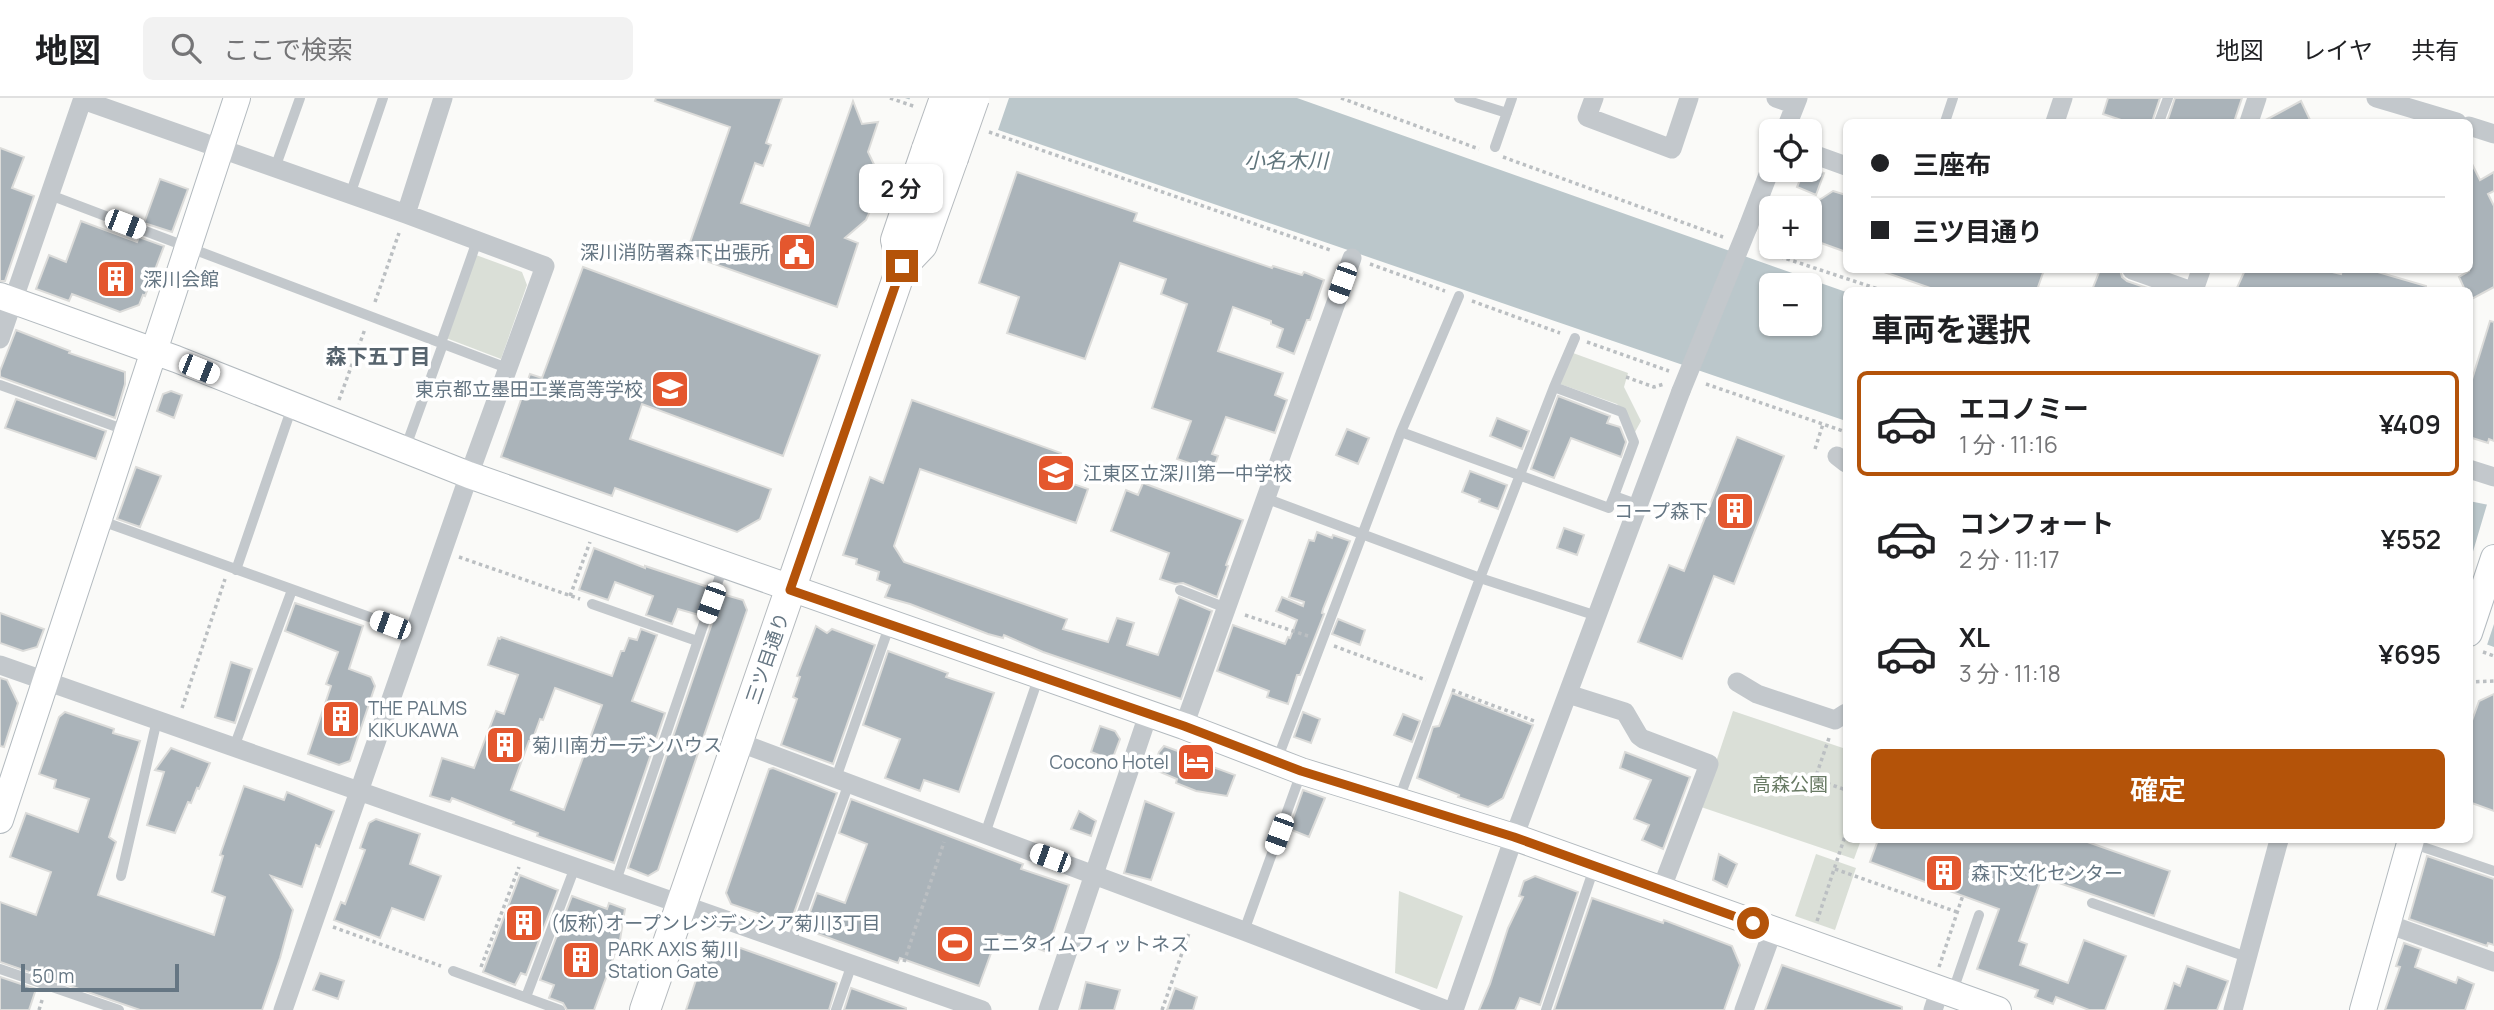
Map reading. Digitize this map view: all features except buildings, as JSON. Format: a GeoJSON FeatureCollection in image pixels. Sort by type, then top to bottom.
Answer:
{"type":"FeatureCollection","features":[{"type":"Feature","properties":{"kind":"main road","name":"三ツ目通り"},"geometry":{"type":"LineString","coordinates":[[645,1010],[902,266],[922,245],[940,154],[945,98]]}},
{"type":"Feature","properties":{"kind":"main road","name":"三ツ目通り"},"geometry":{"type":"LineString","coordinates":[[940,154],[974,98]]}},
{"type":"Feature","properties":{"kind":"street"},"geometry":{"type":"LineString","coordinates":[[0,820],[237,98]]}},
{"type":"Feature","properties":{"kind":"street"},"geometry":{"type":"LineString","coordinates":[[406,214],[443,98]]}},
{"type":"Feature","properties":{"kind":"street"},"geometry":{"type":"LineString","coordinates":[[1594,98],[1587,117],[1672,149],[1689,98]]}},
{"type":"Feature","properties":{"kind":"street"},"geometry":{"type":"LineString","coordinates":[[2056,119],[2063,98]]}},
{"type":"Feature","properties":{"kind":"street"},"geometry":{"type":"LineString","coordinates":[[2250,119],[2257,98]]}},
{"type":"Feature","properties":{"kind":"street"},"geometry":{"type":"LineString","coordinates":[[2376,98],[2447,113]]}},
{"type":"Feature","properties":{"kind":"street"},"geometry":{"type":"LineString","coordinates":[[0,339],[7,299],[50,195],[83,99],[545,266],[469,475],[314,920],[286,1009]]}},
{"type":"Feature","properties":{"kind":"street"},"geometry":{"type":"LineString","coordinates":[[1786,119],[1790,100]]}},
{"type":"Feature","properties":{"kind":"street"},"geometry":{"type":"LineString","coordinates":[[2473,127],[2494,134]]}},
{"type":"Feature","properties":{"kind":"street"},"geometry":{"type":"LineString","coordinates":[[1822,157],[1843,165]]}},
{"type":"Feature","properties":{"kind":"street"},"geometry":{"type":"LineString","coordinates":[[1454,1010],[1514,837],[1639,505],[1672,387],[1748,227],[1765,182]]}},
{"type":"Feature","properties":{"kind":"street"},"geometry":{"type":"LineString","coordinates":[[1184,726],[1352,258]]}},
{"type":"Feature","properties":{"kind":"street"},"geometry":{"type":"LineString","coordinates":[[2141,273],[2183,287]]}},
{"type":"Feature","properties":{"kind":"street"},"geometry":{"type":"LineString","coordinates":[[7,299],[155,352],[469,475],[790,590],[1184,726],[1301,771],[1514,837],[1773,930],[1937,1000],[1998,1010]]}},
{"type":"Feature","properties":{"kind":"street"},"geometry":{"type":"LineString","coordinates":[[2473,470],[2494,477]]}},
{"type":"Feature","properties":{"kind":"street"},"geometry":{"type":"LineString","coordinates":[[2473,621],[2494,558]]}},
{"type":"Feature","properties":{"kind":"street"},"geometry":{"type":"LineString","coordinates":[[0,665],[982,1010]]}},
{"type":"Feature","properties":{"kind":"street"},"geometry":{"type":"LineString","coordinates":[[1569,694],[1625,712],[1643,739],[1709,764],[1661,890]]}},
{"type":"Feature","properties":{"kind":"street"},"geometry":{"type":"LineString","coordinates":[[1048,1010],[1148,715]]}},
{"type":"Feature","properties":{"kind":"street"},"geometry":{"type":"LineString","coordinates":[[738,742],[1244,930],[1447,1010]]}},
{"type":"Feature","properties":{"kind":"street"},"geometry":{"type":"LineString","coordinates":[[2233,1010],[2278,843]]}},
{"type":"Feature","properties":{"kind":"street"},"geometry":{"type":"LineString","coordinates":[[2363,1010],[2410,843]]}},
{"type":"Feature","properties":{"kind":"street"},"geometry":{"type":"LineString","coordinates":[[2388,924],[2494,962]]}},
{"type":"Feature","properties":{"kind":"street"},"geometry":{"type":"LineString","coordinates":[[1744,1010],[1773,930]]}},
{"type":"Feature","properties":{"kind":"lane"},"geometry":{"type":"LineString","coordinates":[[275,168],[300,98]]}},
{"type":"Feature","properties":{"kind":"lane"},"geometry":{"type":"LineString","coordinates":[[350,195],[383,98]]}},
{"type":"Feature","properties":{"kind":"lane"},"geometry":{"type":"LineString","coordinates":[[1459,98],[1507,113]]}},
{"type":"Feature","properties":{"kind":"lane"},"geometry":{"type":"LineString","coordinates":[[1495,151],[1512,98]]}},
{"type":"Feature","properties":{"kind":"lane"},"geometry":{"type":"LineString","coordinates":[[1949,119],[1953,98]]}},
{"type":"Feature","properties":{"kind":"lane"},"geometry":{"type":"LineString","coordinates":[[2161,119],[2168,98]]}},
{"type":"Feature","properties":{"kind":"lane"},"geometry":{"type":"LineString","coordinates":[[50,195],[507,368]]}},
{"type":"Feature","properties":{"kind":"lane"},"geometry":{"type":"LineString","coordinates":[[404,450],[477,241]]}},
{"type":"Feature","properties":{"kind":"lane"},"geometry":{"type":"LineString","coordinates":[[1277,760],[1401,432],[1459,296]]}},
{"type":"Feature","properties":{"kind":"lane"},"geometry":{"type":"LineString","coordinates":[[1399,800],[1480,578],[1554,387],[1576,338]]}},
{"type":"Feature","properties":{"kind":"lane"},"geometry":{"type":"LineString","coordinates":[[0,385],[128,431]]}},
{"type":"Feature","properties":{"kind":"lane"},"geometry":{"type":"LineString","coordinates":[[1401,432],[1609,508],[1634,442],[1622,412],[1554,387]]}},
{"type":"Feature","properties":{"kind":"lane"},"geometry":{"type":"LineString","coordinates":[[232,569],[292,407]]}},
{"type":"Feature","properties":{"kind":"lane"},"geometry":{"type":"LineString","coordinates":[[1614,496],[1639,505]]}},
{"type":"Feature","properties":{"kind":"lane"},"geometry":{"type":"LineString","coordinates":[[1265,498],[1480,578],[1597,616]]}},
{"type":"Feature","properties":{"kind":"lane"},"geometry":{"type":"LineString","coordinates":[[99,520],[414,633]]}},
{"type":"Feature","properties":{"kind":"lane"},"geometry":{"type":"LineString","coordinates":[[616,881],[724,566]]}},
{"type":"Feature","properties":{"kind":"lane"},"geometry":{"type":"LineString","coordinates":[[233,749],[292,590]]}},
{"type":"Feature","properties":{"kind":"lane"},"geometry":{"type":"LineString","coordinates":[[1180,590],[1226,608]]}},
{"type":"Feature","properties":{"kind":"lane"},"geometry":{"type":"LineString","coordinates":[[592,604],[697,641]]}},
{"type":"Feature","properties":{"kind":"lane"},"geometry":{"type":"LineString","coordinates":[[792,943],[890,624]]}},
{"type":"Feature","properties":{"kind":"lane"},"geometry":{"type":"LineString","coordinates":[[985,834],[1039,675]]}},
{"type":"Feature","properties":{"kind":"lane"},"geometry":{"type":"LineString","coordinates":[[121,876],[166,723]]}},
{"type":"Feature","properties":{"kind":"lane"},"geometry":{"type":"LineString","coordinates":[[1244,930],[1301,771]]}},
{"type":"Feature","properties":{"kind":"lane"},"geometry":{"type":"LineString","coordinates":[[2417,843],[2494,871]]}},
{"type":"Feature","properties":{"kind":"lane"},"geometry":{"type":"LineString","coordinates":[[1546,1010],[1595,866]]}},
{"type":"Feature","properties":{"kind":"lane"},"geometry":{"type":"LineString","coordinates":[[526,997],[575,867]]}},
{"type":"Feature","properties":{"kind":"lane"},"geometry":{"type":"LineString","coordinates":[[2092,903],[2247,957]]}},
{"type":"Feature","properties":{"kind":"lane"},"geometry":{"type":"LineString","coordinates":[[1937,1000],[1956,982],[1979,915]]}},
{"type":"Feature","properties":{"kind":"lane"},"geometry":{"type":"LineString","coordinates":[[836,1010],[852,964]]}},
{"type":"Feature","properties":{"kind":"lane"},"geometry":{"type":"LineString","coordinates":[[0,969],[114,1009]]}},
{"type":"Feature","properties":{"kind":"lane"},"geometry":{"type":"LineString","coordinates":[[453,971],[560,1010]]}},
{"type":"Feature","properties":{"kind":"path"},"geometry":{"type":"LineString","coordinates":[[1341,98],[1482,150]]}},
{"type":"Feature","properties":{"kind":"path"},"geometry":{"type":"LineString","coordinates":[[1495,151],[1723,237]]}},
{"type":"Feature","properties":{"kind":"path"},"geometry":{"type":"LineString","coordinates":[[1786,259],[1872,287]]}},
{"type":"Feature","properties":{"kind":"path"},"geometry":{"type":"LineString","coordinates":[[1626,377],[1654,387],[1672,387]]}},
{"type":"Feature","properties":{"kind":"path"},"geometry":{"type":"LineString","coordinates":[[1815,449],[1823,424]]}},
{"type":"Feature","properties":{"kind":"path"},"geometry":{"type":"LineString","coordinates":[[570,596],[598,521]]}},
{"type":"Feature","properties":{"kind":"path"},"geometry":{"type":"LineString","coordinates":[[443,551],[592,604]]}},
{"type":"Feature","properties":{"kind":"path"},"geometry":{"type":"LineString","coordinates":[[166,723],[232,569]]}},
{"type":"Feature","properties":{"kind":"path"},"geometry":{"type":"LineString","coordinates":[[1226,608],[1555,729]]}},
{"type":"Feature","properties":{"kind":"path"},"geometry":{"type":"LineString","coordinates":[[2473,682],[2494,681]]}},
{"type":"Feature","properties":{"kind":"path"},"geometry":{"type":"LineString","coordinates":[[1842,712],[1815,779],[1843,789]]}},
{"type":"Feature","properties":{"kind":"path"},"geometry":{"type":"LineString","coordinates":[[902,967],[944,842]]}},
{"type":"Feature","properties":{"kind":"path"},"geometry":{"type":"LineString","coordinates":[[1814,928],[1843,843]]}},
{"type":"Feature","properties":{"kind":"path"},"geometry":{"type":"LineString","coordinates":[[477,979],[519,866]]}},
{"type":"Feature","properties":{"kind":"path"},"geometry":{"type":"LineString","coordinates":[[1835,869],[1957,912]]}},
{"type":"Feature","properties":{"kind":"path"},"geometry":{"type":"LineString","coordinates":[[1937,1000],[1938,971],[1963,895]]}},
{"type":"Feature","properties":{"kind":"path"},"geometry":{"type":"LineString","coordinates":[[1163,1010],[1196,913]]}},
{"type":"Feature","properties":{"kind":"path"},"geometry":{"type":"LineString","coordinates":[[314,920],[453,971]]}},
{"type":"Feature","properties":{"kind":"green space"},"geometry":{"type":"Polygon","coordinates":[[[476,255],[522,272],[527,285],[501,359],[446,338],[476,255]]]}},
{"type":"Feature","properties":{"kind":"green space"},"geometry":{"type":"Polygon","coordinates":[[[1573,353],[1628,373],[1624,387],[1641,421],[1635,432],[1617,404],[1560,384],[1573,353]]]}},
{"type":"Feature","properties":{"kind":"green space","name":"高森公園"},"geometry":{"type":"Polygon","coordinates":[[[1733,711],[1843,748],[1843,843],[1860,843],[1854,859],[1701,807],[1733,711]]]}},
{"type":"Feature","properties":{"kind":"green space"},"geometry":{"type":"Polygon","coordinates":[[[1816,854],[1856,868],[1835,930],[1795,916],[1816,854]]]}},
{"type":"Feature","properties":{"kind":"green space"},"geometry":{"type":"Polygon","coordinates":[[[1399,891],[1463,916],[1437,989],[1395,973],[1399,891]]]}},
{"type":"Feature","properties":{"kind":"water","name":"小名木川"},"geometry":{"type":"Polygon","coordinates":[[[905,98],[1297,98],[1792,273],[1759,273],[1759,336],[1822,336],[1822,284],[1843,291],[1843,420],[905,98]]]}},
{"type":"Feature","properties":{"kind":"water"},"geometry":{"type":"Polygon","coordinates":[[[2473,502],[2494,506],[2494,647],[2473,639],[2473,502]]]}},
{"type":"Feature","properties":{"kind":"pier"},"geometry":{"type":"Polygon","coordinates":[[[910,98],[1009,98],[997,133],[908,103],[910,98]]]}},
{"type":"Feature","properties":{"kind":"pier"},"geometry":{"type":"Polygon","coordinates":[[[2488,501],[2494,502],[2494,624],[2486,648],[2473,643],[2473,552],[2488,501]]]}},
{"type":"Feature","properties":{"kind":"place","name":"深川消防署森下出張所"},"geometry":{"type":"Point","coordinates":[797,252]}},
{"type":"Feature","properties":{"kind":"place","name":"深川会館"},"geometry":{"type":"Point","coordinates":[116,279]}},
{"type":"Feature","properties":{"kind":"place","name":"東京都立墨田工業高等学校"},"geometry":{"type":"Point","coordinates":[670,389]}},
{"type":"Feature","properties":{"kind":"place","name":"江東区立深川第一中学校"},"geometry":{"type":"Point","coordinates":[1056,473]}},
{"type":"Feature","properties":{"kind":"place","name":"コープ森下"},"geometry":{"type":"Point","coordinates":[1735,511]}},
{"type":"Feature","properties":{"kind":"place","name":"THE PALMS KIKUKAWA"},"geometry":{"type":"Point","coordinates":[341,719]}},
{"type":"Feature","properties":{"kind":"place","name":"菊川南ガーデンハウス"},"geometry":{"type":"Point","coordinates":[505,745]}},
{"type":"Feature","properties":{"kind":"place","name":"Cocono Hotel"},"geometry":{"type":"Point","coordinates":[1196,762]}},
{"type":"Feature","properties":{"kind":"place","name":"森下文化センター"},"geometry":{"type":"Point","coordinates":[1944,873]}},
{"type":"Feature","properties":{"kind":"place","name":"(仮称)オープンレジデンシア菊川3丁目"},"geometry":{"type":"Point","coordinates":[524,923]}},
{"type":"Feature","properties":{"kind":"place","name":"エニタイムフィットネス"},"geometry":{"type":"Point","coordinates":[955,944]}},
{"type":"Feature","properties":{"kind":"place","name":"PARK AXIS 菊川 Station Gate"},"geometry":{"type":"Point","coordinates":[581,960]}},
{"type":"Feature","properties":{"kind":"district","name":"森下五丁目"},"geometry":{"type":"Point","coordinates":[378,357]}},
{"type":"Feature","properties":{"kind":"route"},"geometry":{"type":"LineString","coordinates":[[902,266],[790,590],[1184,726],[1301,771],[1514,837],[1753,923]]}}]}
